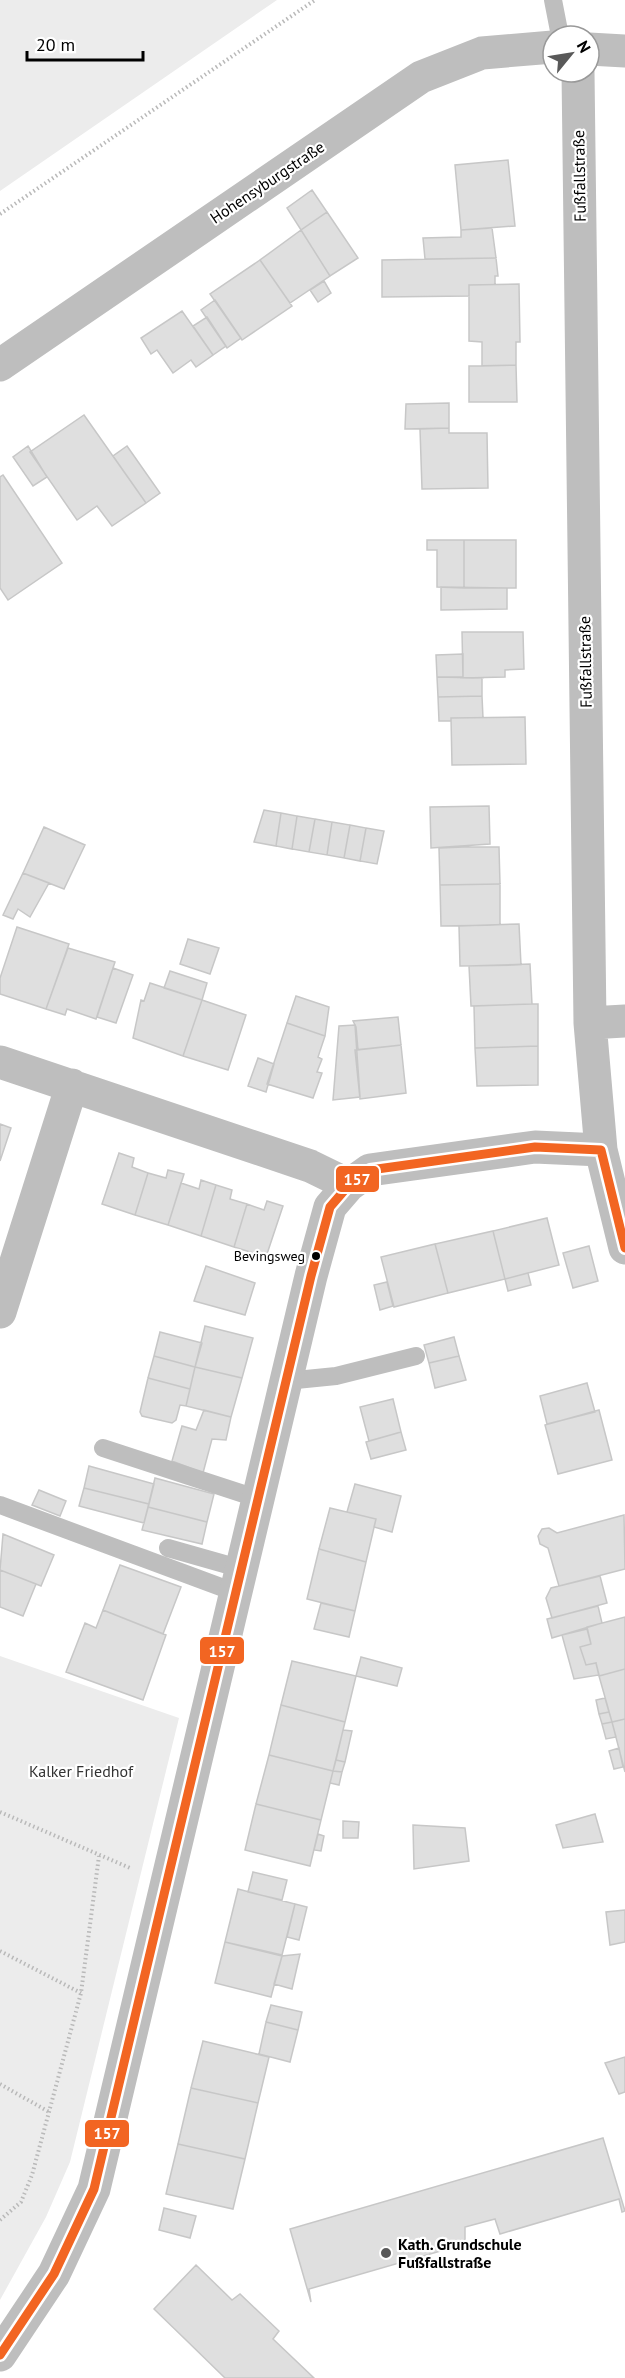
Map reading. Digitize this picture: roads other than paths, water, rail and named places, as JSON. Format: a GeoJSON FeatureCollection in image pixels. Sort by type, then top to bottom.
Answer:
{"type":"FeatureCollection","features":[{"type":"Feature","properties":{"kind":"street","name":"Hohensyburgstraße"},"geometry":{"type":"LineString","coordinates":[[0,364],[422,78],[482,53],[541,48]]}},
{"type":"Feature","properties":{"kind":"street"},"geometry":{"type":"LineString","coordinates":[[601,50],[625,51]]}},
{"type":"Feature","properties":{"kind":"street","name":"Fußfallstraße"},"geometry":{"type":"LineString","coordinates":[[578,84],[590,1023],[601,1150],[625,1248]]}},
{"type":"Feature","properties":{"kind":"street"},"geometry":{"type":"LineString","coordinates":[[590,1023],[625,1021]]}},
{"type":"Feature","properties":{"kind":"street"},"geometry":{"type":"LineString","coordinates":[[0,1062],[310,1166],[349,1185]]}},
{"type":"Feature","properties":{"kind":"street"},"geometry":{"type":"LineString","coordinates":[[0,1312],[72,1085]]}},
{"type":"Feature","properties":{"kind":"street"},"geometry":{"type":"LineString","coordinates":[[0,2355],[54,2274],[94,2188],[286,1381],[330,1207],[349,1185],[370,1170],[393,1165],[535,1147],[601,1150]]}},
{"type":"Feature","properties":{"kind":"lane"},"geometry":{"type":"LineString","coordinates":[[553,0],[558,24]]}},
{"type":"Feature","properties":{"kind":"lane"},"geometry":{"type":"LineString","coordinates":[[286,1381],[336,1376],[416,1356]]}},
{"type":"Feature","properties":{"kind":"lane"},"geometry":{"type":"LineString","coordinates":[[103,1448],[259,1499]]}},
{"type":"Feature","properties":{"kind":"lane"},"geometry":{"type":"LineString","coordinates":[[0,1505],[240,1581]]}},
{"type":"Feature","properties":{"kind":"lane"},"geometry":{"type":"LineString","coordinates":[[168,1548],[240,1581]]}},
{"type":"Feature","properties":{"kind":"place","name":"Bevingsweg"},"geometry":{"type":"Point","coordinates":[316,1256]}},
{"type":"Feature","properties":{"kind":"place","name":"Kath. Grundschule Fußfallstraße"},"geometry":{"type":"Point","coordinates":[386,2253]}},
{"type":"Feature","properties":{"kind":"park label","name":"Kalker Friedhof"},"geometry":{"type":"Point","coordinates":[81,1771]}}]}
